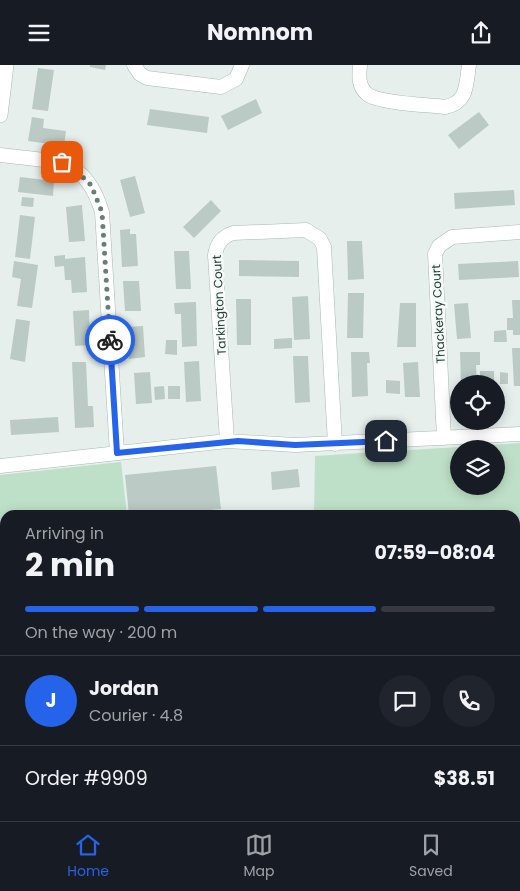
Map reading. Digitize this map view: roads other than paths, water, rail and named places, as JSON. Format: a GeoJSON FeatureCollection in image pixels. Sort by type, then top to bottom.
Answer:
{"type":"FeatureCollection","features":[{"type":"Feature","properties":{"kind":"street"},"geometry":{"type":"LineString","coordinates":[[0,115],[6,65]]}},
{"type":"Feature","properties":{"kind":"street"},"geometry":{"type":"LineString","coordinates":[[134,65],[140,74],[147,78],[221,87],[236,79],[242,65]]}},
{"type":"Feature","properties":{"kind":"street"},"geometry":{"type":"LineString","coordinates":[[360,65],[359,81],[362,89],[375,99],[445,107],[454,105],[465,94],[469,65]]}},
{"type":"Feature","properties":{"kind":"street"},"geometry":{"type":"LineString","coordinates":[[0,155],[62,162],[71,166],[91,185],[97,196],[102,212],[117,453]]}},
{"type":"Feature","properties":{"kind":"street","name":"Tarkington Court"},"geometry":{"type":"LineString","coordinates":[[227,441],[216,247],[226,236],[233,233],[301,230],[314,234],[324,247],[335,444]]}},
{"type":"Feature","properties":{"kind":"street","name":"Thackeray Court"},"geometry":{"type":"LineString","coordinates":[[444,438],[435,254],[439,246],[452,237],[520,232]]}},
{"type":"Feature","properties":{"kind":"street"},"geometry":{"type":"LineString","coordinates":[[0,466],[227,441],[295,445],[335,444],[520,433]]}}]}
